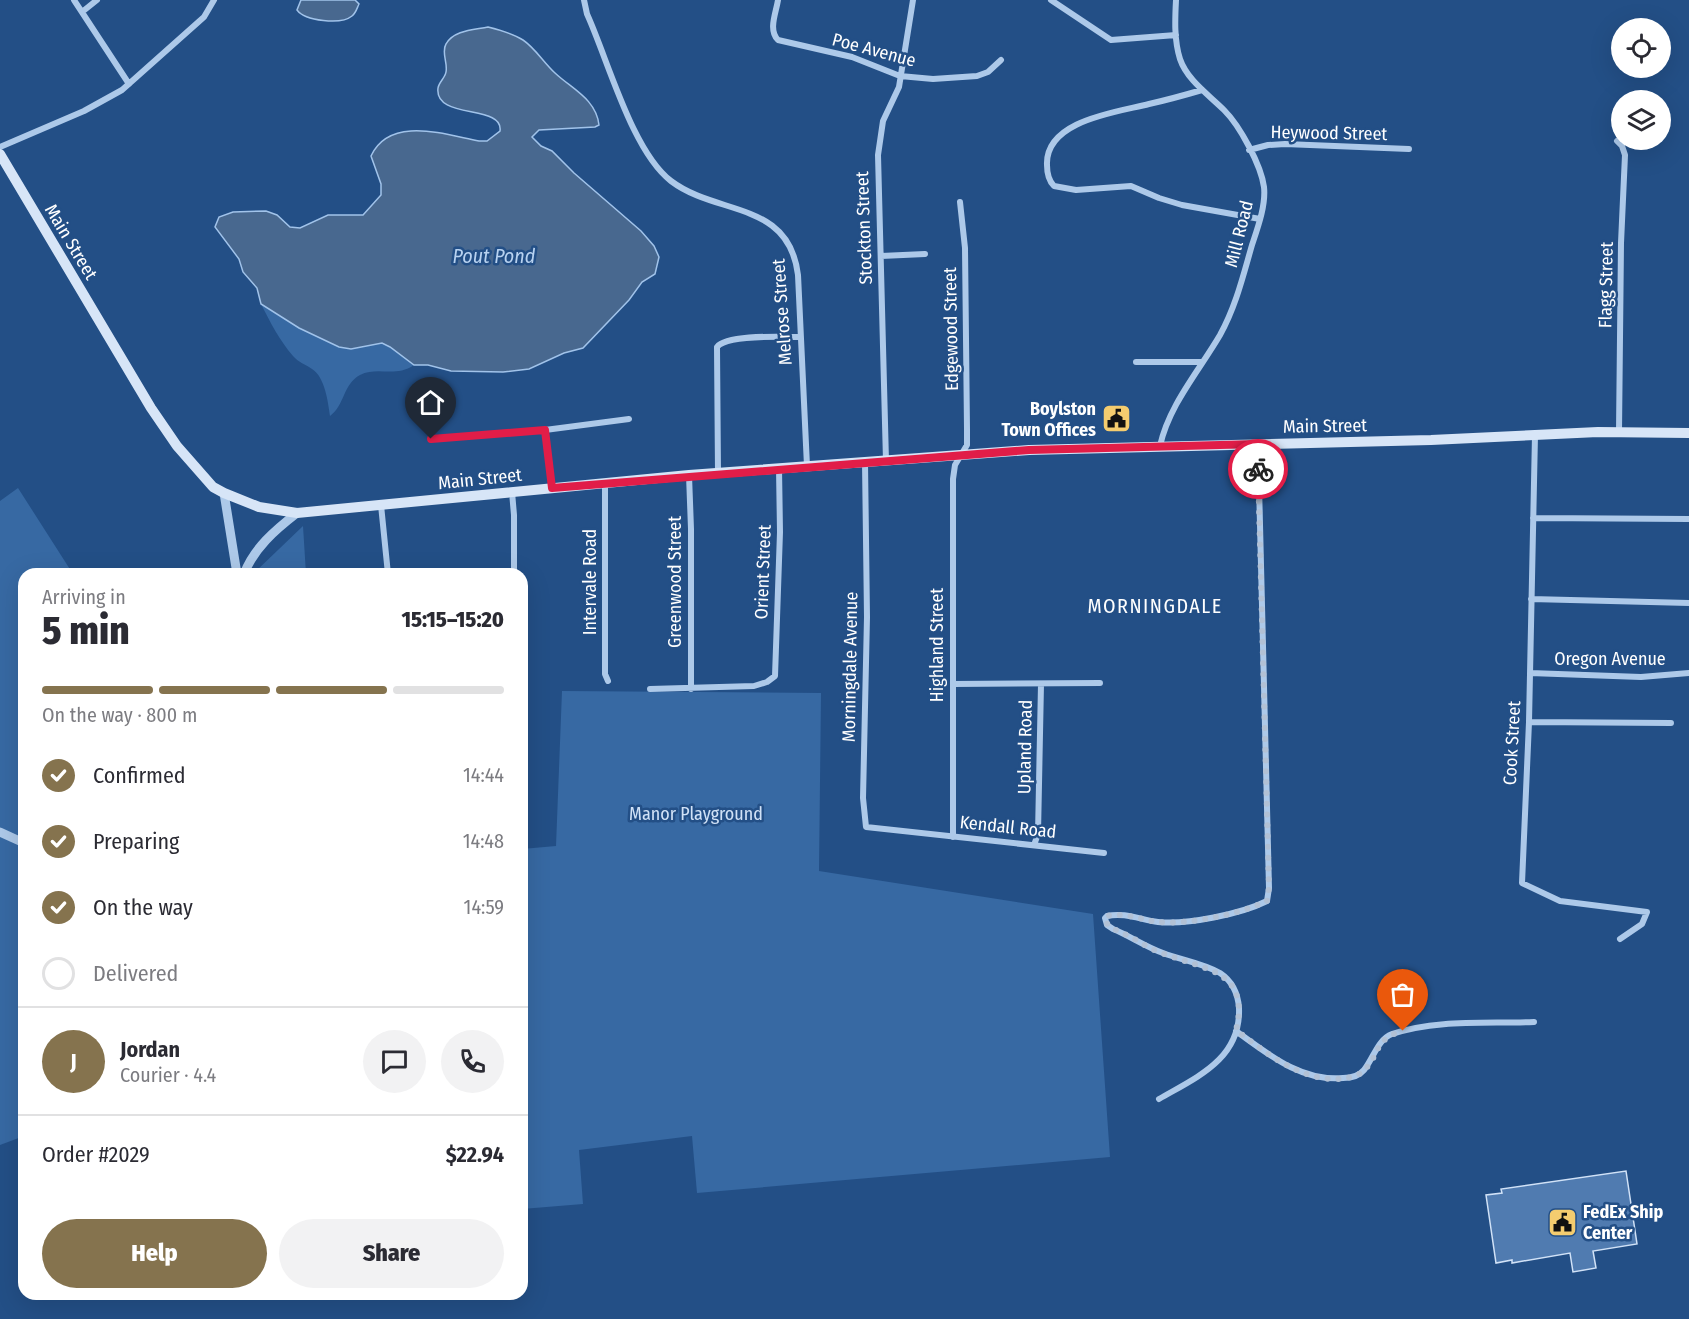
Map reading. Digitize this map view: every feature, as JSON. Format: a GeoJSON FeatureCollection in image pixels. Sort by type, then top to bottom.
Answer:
{"type":"FeatureCollection","features":[{"type":"Feature","properties":{"kind":"main road","name":"Main Street"},"geometry":{"type":"LineString","coordinates":[[0,154],[167,434],[213,487],[260,507],[297,513],[689,475],[1029,450],[1454,440],[1619,432],[1689,433]]}},
{"type":"Feature","properties":{"kind":"street"},"geometry":{"type":"LineString","coordinates":[[74,0],[129,84]]}},
{"type":"Feature","properties":{"kind":"street"},"geometry":{"type":"LineString","coordinates":[[82,12],[97,0]]}},
{"type":"Feature","properties":{"kind":"street"},"geometry":{"type":"LineString","coordinates":[[0,147],[99,104],[129,84],[204,17],[214,0]]}},
{"type":"Feature","properties":{"kind":"street","name":"Melrose Street"},"geometry":{"type":"LineString","coordinates":[[584,0],[587,14],[629,118],[654,164],[681,188],[768,222],[792,247],[798,275],[807,466]]}},
{"type":"Feature","properties":{"kind":"street","name":"Poe Avenue"},"geometry":{"type":"LineString","coordinates":[[778,0],[773,29],[774,36],[778,40],[852,57],[900,76],[933,79],[977,76],[988,72],[1001,60]]}},
{"type":"Feature","properties":{"kind":"street","name":"Stockton Street"},"geometry":{"type":"LineString","coordinates":[[886,461],[878,155],[883,121],[897,94],[913,0]]}},
{"type":"Feature","properties":{"kind":"street"},"geometry":{"type":"LineString","coordinates":[[1051,0],[1111,40],[1176,34]]}},
{"type":"Feature","properties":{"kind":"street","name":"Mill Road"},"geometry":{"type":"LineString","coordinates":[[1160,447],[1166,424],[1235,304],[1260,219],[1264,188],[1249,150],[1225,111],[1203,90],[1180,60],[1176,34],[1176,0]]}},
{"type":"Feature","properties":{"kind":"street"},"geometry":{"type":"LineString","coordinates":[[1203,90],[1090,119],[1066,131],[1049,151],[1046,162],[1049,180],[1054,186],[1076,190],[1131,186],[1182,205],[1260,219]]}},
{"type":"Feature","properties":{"kind":"street","name":"Heywood Street"},"geometry":{"type":"LineString","coordinates":[[1249,150],[1268,145],[1286,144],[1409,149]]}},
{"type":"Feature","properties":{"kind":"street","name":"Flagg Street"},"geometry":{"type":"LineString","coordinates":[[1619,432],[1623,150]]}},
{"type":"Feature","properties":{"kind":"street","name":"Edgewood Street"},"geometry":{"type":"LineString","coordinates":[[960,202],[965,248],[967,429],[967,445],[961,455]]}},
{"type":"Feature","properties":{"kind":"street"},"geometry":{"type":"LineString","coordinates":[[881,256],[924,254]]}},
{"type":"Feature","properties":{"kind":"street"},"geometry":{"type":"LineString","coordinates":[[718,473],[716,357],[719,344],[734,340],[800,337]]}},
{"type":"Feature","properties":{"kind":"street"},"geometry":{"type":"LineString","coordinates":[[1136,362],[1202,362]]}},
{"type":"Feature","properties":{"kind":"street"},"geometry":{"type":"LineString","coordinates":[[431,439],[545,430],[630,419]]}},
{"type":"Feature","properties":{"kind":"street"},"geometry":{"type":"LineString","coordinates":[[545,430],[552,488]]}},
{"type":"Feature","properties":{"kind":"street","name":"Cook Street"},"geometry":{"type":"LineString","coordinates":[[1535,435],[1529,722],[1522,884],[1560,901],[1647,912],[1642,924],[1620,939]]}},
{"type":"Feature","properties":{"kind":"street"},"geometry":{"type":"LineString","coordinates":[[1159,1099],[1222,1058],[1232,1045],[1236,1030],[1239,1018],[1238,997],[1224,976],[1210,968],[1160,952],[1113,929],[1107,925],[1105,918],[1120,914],[1155,922],[1169,922],[1230,914],[1267,901],[1269,888],[1258,444]]}},
{"type":"Feature","properties":{"kind":"street","name":"Highland Street"},"geometry":{"type":"LineString","coordinates":[[953,837],[953,479],[955,465],[961,455]]}},
{"type":"Feature","properties":{"kind":"street","name":"Morningdale Avenue"},"geometry":{"type":"LineString","coordinates":[[865,462],[867,502],[865,824],[868,829],[909,833]]}},
{"type":"Feature","properties":{"kind":"street","name":"Orient Street"},"geometry":{"type":"LineString","coordinates":[[691,688],[754,686],[767,682],[775,676],[780,532],[779,468]]}},
{"type":"Feature","properties":{"kind":"street","name":"Greenwood Street"},"geometry":{"type":"LineString","coordinates":[[689,475],[692,529],[691,688]]}},
{"type":"Feature","properties":{"kind":"street","name":"Intervale Road"},"geometry":{"type":"LineString","coordinates":[[605,483],[605,674],[608,681]]}},
{"type":"Feature","properties":{"kind":"street"},"geometry":{"type":"LineString","coordinates":[[512,492],[514,568]]}},
{"type":"Feature","properties":{"kind":"street"},"geometry":{"type":"LineString","coordinates":[[224,493],[236,568]]}},
{"type":"Feature","properties":{"kind":"street"},"geometry":{"type":"LineString","coordinates":[[381,505],[387,568]]}},
{"type":"Feature","properties":{"kind":"street"},"geometry":{"type":"LineString","coordinates":[[247,568],[265,541],[297,513]]}},
{"type":"Feature","properties":{"kind":"street"},"geometry":{"type":"LineString","coordinates":[[1533,518],[1689,519]]}},
{"type":"Feature","properties":{"kind":"street"},"geometry":{"type":"LineString","coordinates":[[1531,599],[1689,603]]}},
{"type":"Feature","properties":{"kind":"street","name":"Oregon Avenue"},"geometry":{"type":"LineString","coordinates":[[1530,674],[1641,677],[1689,673]]}},
{"type":"Feature","properties":{"kind":"street"},"geometry":{"type":"LineString","coordinates":[[953,684],[1100,683]]}},
{"type":"Feature","properties":{"kind":"street","name":"Upland Road"},"geometry":{"type":"LineString","coordinates":[[1034,845],[1038,834],[1041,684]]}},
{"type":"Feature","properties":{"kind":"street"},"geometry":{"type":"LineString","coordinates":[[650,689],[691,688]]}},
{"type":"Feature","properties":{"kind":"street"},"geometry":{"type":"LineString","coordinates":[[1529,722],[1671,723]]}},
{"type":"Feature","properties":{"kind":"street"},"geometry":{"type":"LineString","coordinates":[[0,832],[18,840]]}},
{"type":"Feature","properties":{"kind":"street","name":"Kendall Road"},"geometry":{"type":"LineString","coordinates":[[909,833],[1104,853]]}},
{"type":"Feature","properties":{"kind":"street"},"geometry":{"type":"LineString","coordinates":[[1236,1030],[1290,1067],[1309,1075],[1331,1079],[1348,1078],[1363,1071],[1385,1038],[1397,1033],[1434,1025],[1534,1022]]}},
{"type":"Feature","properties":{"kind":"green space"},"geometry":{"type":"Polygon","coordinates":[[[261,304],[338,346],[356,348],[384,344],[396,350],[414,365],[400,371],[373,371],[360,375],[350,384],[339,406],[330,416],[320,378],[288,350],[261,304]]]}},
{"type":"Feature","properties":{"kind":"green space"},"geometry":{"type":"Polygon","coordinates":[[[18,488],[69,568],[18,568],[18,1138],[0,1145],[0,501],[18,488]]]}},
{"type":"Feature","properties":{"kind":"green space"},"geometry":{"type":"Polygon","coordinates":[[[303,526],[306,568],[259,568],[303,526]]]}},
{"type":"Feature","properties":{"kind":"green space","name":"Manor Playground"},"geometry":{"type":"Polygon","coordinates":[[[562,691],[821,693],[819,871],[1093,914],[1110,1157],[697,1193],[692,1136],[579,1150],[583,1204],[528,1209],[528,848],[556,846],[562,691]]]}},
{"type":"Feature","properties":{"kind":"water"},"geometry":{"type":"Polygon","coordinates":[[[301,0],[355,0],[359,4],[352,16],[332,21],[301,14],[297,10],[301,0]]]}},
{"type":"Feature","properties":{"kind":"water","name":"Pout Pond"},"geometry":{"type":"Polygon","coordinates":[[[488,27],[510,34],[527,43],[593,108],[599,125],[595,127],[539,130],[532,137],[541,146],[552,151],[641,231],[654,246],[659,257],[655,274],[642,282],[629,300],[583,348],[564,353],[529,369],[503,372],[451,371],[428,365],[414,365],[382,343],[351,349],[339,347],[299,328],[261,304],[257,288],[243,272],[239,259],[215,227],[219,217],[233,212],[266,211],[277,215],[290,227],[300,228],[328,215],[363,215],[381,195],[381,184],[371,156],[380,143],[391,136],[420,131],[487,141],[500,131],[498,123],[491,117],[457,109],[447,104],[440,98],[438,88],[446,72],[444,50],[450,39],[465,31],[488,27]]]}},
{"type":"Feature","properties":{"kind":"building","name":"FedEx Ship Center"},"geometry":{"type":"Polygon","coordinates":[[[1626,1171],[1637,1244],[1593,1251],[1596,1268],[1573,1272],[1570,1253],[1512,1263],[1512,1260],[1496,1263],[1486,1195],[1502,1193],[1501,1189],[1626,1171]]]}},
{"type":"Feature","properties":{"kind":"way so far"},"geometry":{"type":"LineString","coordinates":[[1258,469],[1269,888],[1267,901],[1253,908],[1213,917],[1155,922],[1115,914],[1107,916],[1105,921],[1113,929],[1160,952],[1210,968],[1224,976],[1238,997],[1239,1018],[1236,1030],[1272,1057],[1309,1075],[1331,1079],[1355,1076],[1363,1071],[1387,1036],[1403,1031]]}},
{"type":"Feature","properties":{"kind":"place","name":"Boylston Town Offices"},"geometry":{"type":"Point","coordinates":[1117,419]}},
{"type":"Feature","properties":{"kind":"place","name":"FedEx Ship Center"},"geometry":{"type":"Point","coordinates":[1562,1222]}},
{"type":"Feature","properties":{"kind":"district","name":"MORNINGDALE"},"geometry":{"type":"Point","coordinates":[1155,606]}},
{"type":"Feature","properties":{"kind":"route"},"geometry":{"type":"LineString","coordinates":[[431,439],[545,430],[552,488],[807,466],[1090,447],[1258,444],[1258,469]]}}]}
